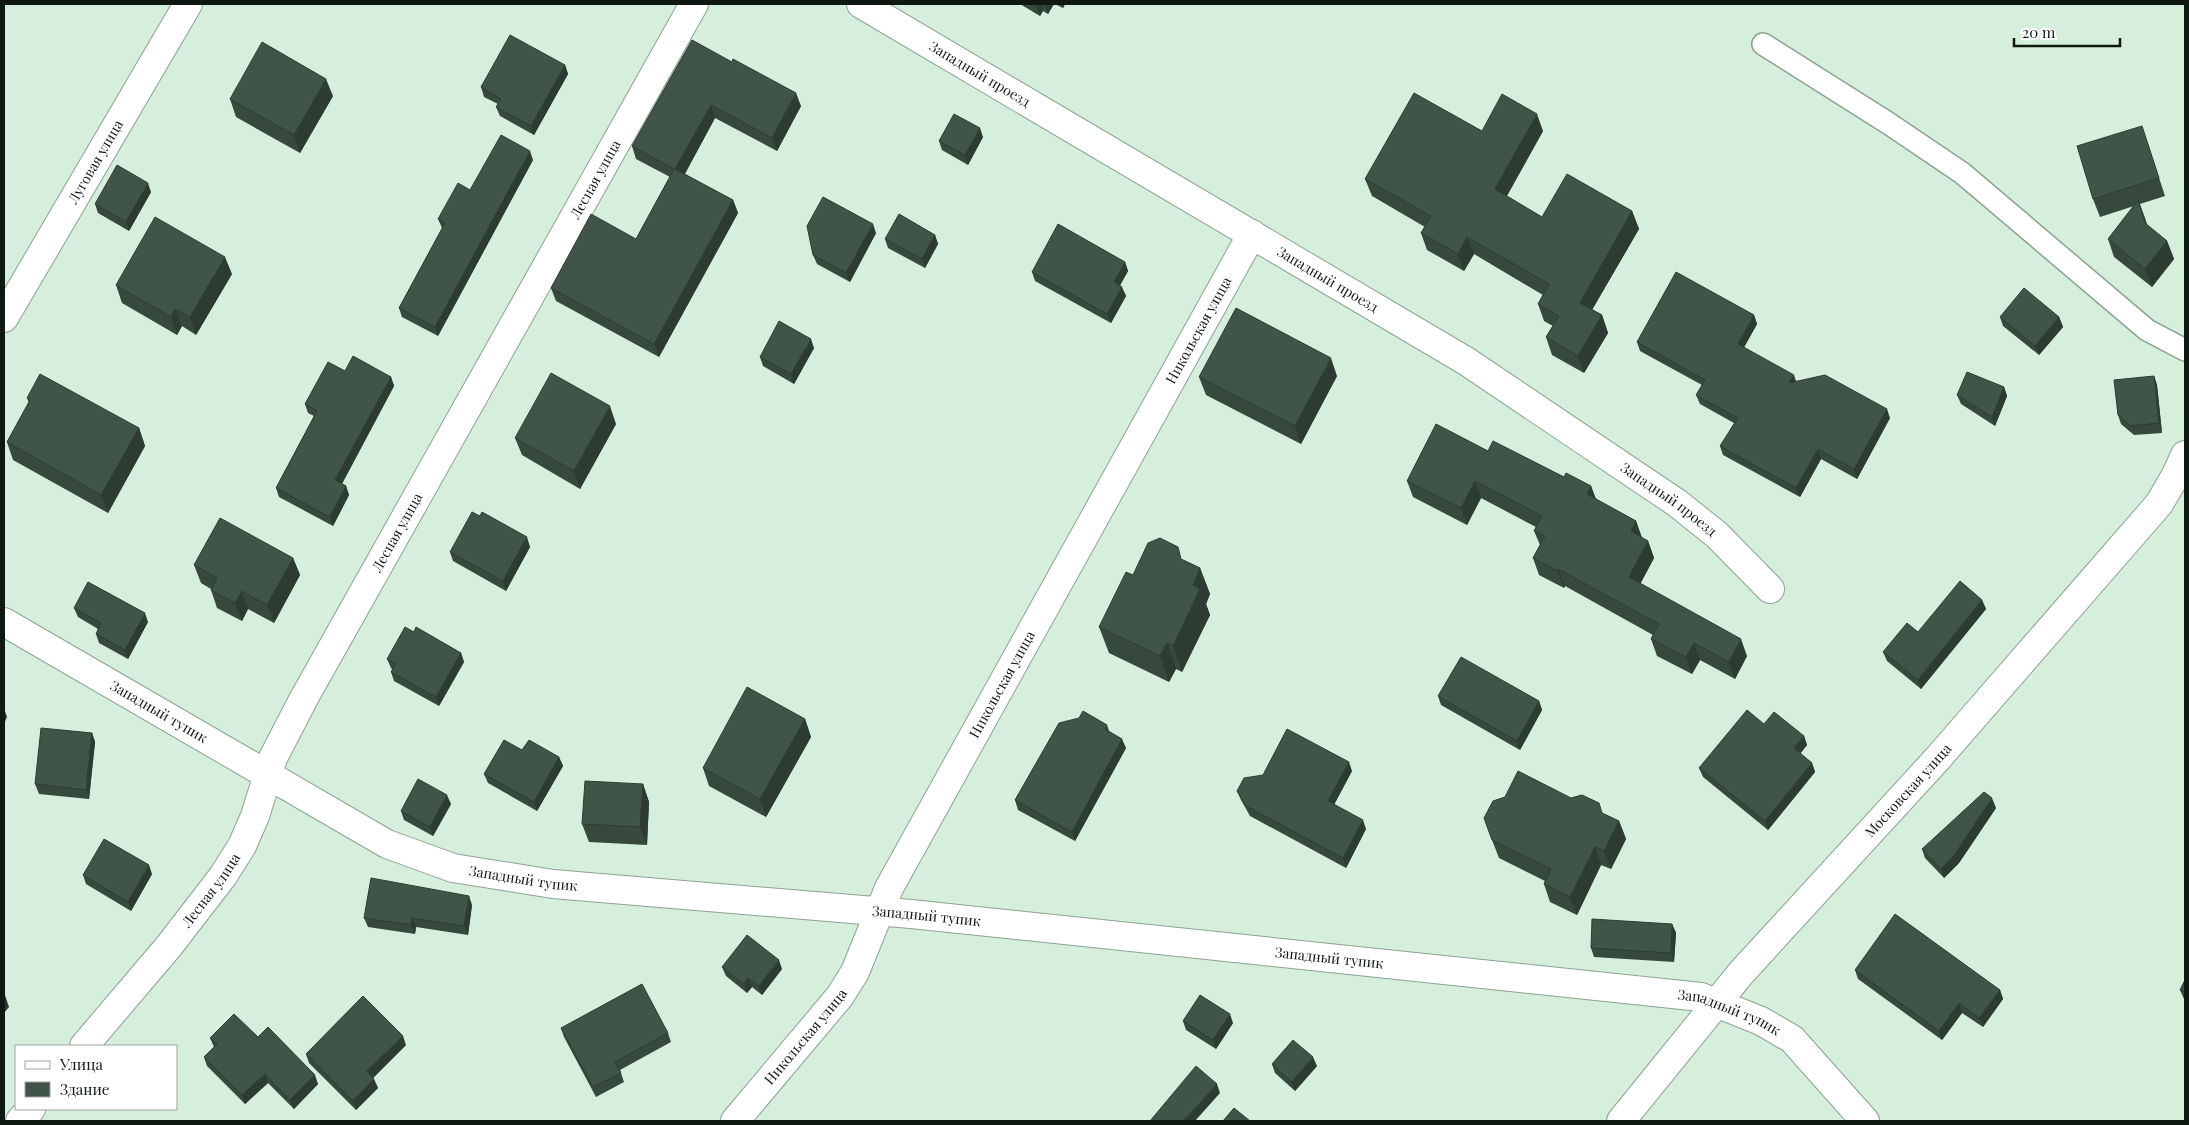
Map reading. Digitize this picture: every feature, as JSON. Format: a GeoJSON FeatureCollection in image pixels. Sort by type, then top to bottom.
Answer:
{"type":"FeatureCollection","features":[{"type":"Feature","properties":{"kind":"street","name":"Луговая улица"},"geometry":{"type":"LineString","coordinates":[[4,318],[188,4]]}},
{"type":"Feature","properties":{"kind":"street","name":"Лесная улица"},"geometry":{"type":"LineString","coordinates":[[85,1045],[169,946],[223,876],[248,831],[273,758],[304,698],[694,4]]}},
{"type":"Feature","properties":{"kind":"street","name":"Западный проезд"},"geometry":{"type":"LineString","coordinates":[[861,4],[1466,361],[1677,503],[1717,535],[1770,589]]}},
{"type":"Feature","properties":{"kind":"street","name":"Никольская улица"},"geometry":{"type":"LineString","coordinates":[[735,1121],[840,996],[855,972],[888,888],[1252,234]]}},
{"type":"Feature","properties":{"kind":"street","name":"Московская улица"},"geometry":{"type":"LineString","coordinates":[[1621,1121],[1741,973],[1938,758],[2159,504],[2185,455]]}},
{"type":"Feature","properties":{"kind":"street","name":"Западный тупик"},"geometry":{"type":"LineString","coordinates":[[4,622],[387,844],[453,868],[554,884],[879,912],[1701,997],[1761,1021],[1792,1040],[1865,1121]]}},
{"type":"Feature","properties":{"kind":"street"},"geometry":{"type":"LineString","coordinates":[[20,1121],[30,1110]]}},
{"type":"Feature","properties":{"kind":"lane"},"geometry":{"type":"LineString","coordinates":[[1763,44],[1888,123],[1962,173],[2147,330],[2185,350]]}},
{"type":"Feature","properties":{"kind":"building"},"geometry":{"type":"Polygon","coordinates":[[[510,35],[565,65],[531,126],[496,107],[501,99],[481,87],[510,35]]]}},
{"type":"Feature","properties":{"kind":"building"},"geometry":{"type":"Polygon","coordinates":[[[692,40],[732,62],[733,59],[796,93],[772,138],[711,105],[675,169],[733,200],[654,344],[551,288],[591,214],[636,239],[674,169],[632,146],[692,40]]]}},
{"type":"Feature","properties":{"kind":"building"},"geometry":{"type":"Polygon","coordinates":[[[262,42],[326,79],[294,135],[230,99],[262,42]]]}},
{"type":"Feature","properties":{"kind":"building"},"geometry":{"type":"Polygon","coordinates":[[[1414,93],[1482,131],[1502,94],[1537,114],[1495,189],[1542,217],[1567,174],[1632,211],[1580,303],[1602,315],[1578,356],[1546,337],[1559,316],[1538,304],[1549,284],[1467,237],[1458,254],[1421,233],[1431,216],[1365,179],[1414,93]]]}},
{"type":"Feature","properties":{"kind":"building"},"geometry":{"type":"Polygon","coordinates":[[[954,114],[980,128],[965,155],[939,141],[954,114]]]}},
{"type":"Feature","properties":{"kind":"building"},"geometry":{"type":"Polygon","coordinates":[[[2142,126],[2159,178],[2093,199],[2077,146],[2142,126]]]}},
{"type":"Feature","properties":{"kind":"building"},"geometry":{"type":"Polygon","coordinates":[[[501,135],[530,151],[435,327],[399,308],[445,223],[438,219],[458,183],[470,190],[501,135]]]}},
{"type":"Feature","properties":{"kind":"building"},"geometry":{"type":"Polygon","coordinates":[[[117,165],[148,183],[126,222],[95,204],[117,165]]]}},
{"type":"Feature","properties":{"kind":"building"},"geometry":{"type":"Polygon","coordinates":[[[823,197],[873,224],[846,273],[813,255],[807,226],[823,197]]]}},
{"type":"Feature","properties":{"kind":"building"},"geometry":{"type":"Polygon","coordinates":[[[2138,200],[2145,223],[2167,241],[2145,269],[2108,239],[2138,200]]]}},
{"type":"Feature","properties":{"kind":"building"},"geometry":{"type":"Polygon","coordinates":[[[899,214],[935,235],[922,259],[885,239],[899,214]]]}},
{"type":"Feature","properties":{"kind":"building"},"geometry":{"type":"Polygon","coordinates":[[[155,217],[225,257],[190,317],[175,309],[171,317],[116,285],[155,217]]]}},
{"type":"Feature","properties":{"kind":"building"},"geometry":{"type":"Polygon","coordinates":[[[1058,224],[1125,262],[1114,282],[1122,287],[1107,314],[1032,272],[1058,224]]]}},
{"type":"Feature","properties":{"kind":"building"},"geometry":{"type":"Polygon","coordinates":[[[1676,272],[1754,315],[1738,344],[1794,375],[1789,383],[1825,375],[1887,409],[1854,469],[1818,449],[1796,488],[1720,446],[1738,418],[1696,395],[1705,380],[1637,342],[1676,272]]]}},
{"type":"Feature","properties":{"kind":"building"},"geometry":{"type":"Polygon","coordinates":[[[2024,288],[2059,317],[2035,346],[2000,317],[2024,288]]]}},
{"type":"Feature","properties":{"kind":"building"},"geometry":{"type":"Polygon","coordinates":[[[1236,308],[1331,358],[1295,426],[1199,377],[1236,308]]]}},
{"type":"Feature","properties":{"kind":"building"},"geometry":{"type":"Polygon","coordinates":[[[779,321],[811,339],[791,374],[760,357],[779,321]]]}},
{"type":"Feature","properties":{"kind":"building"},"geometry":{"type":"Polygon","coordinates":[[[353,356],[391,377],[335,480],[346,486],[330,517],[276,488],[317,411],[305,404],[328,362],[345,371],[353,356]]]}},
{"type":"Feature","properties":{"kind":"building"},"geometry":{"type":"Polygon","coordinates":[[[1967,372],[2004,387],[1992,417],[1957,395],[1967,372]]]}},
{"type":"Feature","properties":{"kind":"building"},"geometry":{"type":"Polygon","coordinates":[[[551,373],[610,406],[574,471],[515,438],[551,373]]]}},
{"type":"Feature","properties":{"kind":"building"},"geometry":{"type":"Polygon","coordinates":[[[40,374],[139,428],[101,495],[7,442],[30,400],[27,398],[40,374]]]}},
{"type":"Feature","properties":{"kind":"building"},"geometry":{"type":"Polygon","coordinates":[[[2154,376],[2159,423],[2131,426],[2118,415],[2114,380],[2154,376]]]}},
{"type":"Feature","properties":{"kind":"building"},"geometry":{"type":"Polygon","coordinates":[[[1436,424],[1488,451],[1493,441],[1564,477],[1566,473],[1591,486],[1587,494],[1636,521],[1631,531],[1648,541],[1629,577],[1741,639],[1729,662],[1694,643],[1686,657],[1651,639],[1659,624],[1558,569],[1558,571],[1533,558],[1545,536],[1534,531],[1542,516],[1475,481],[1461,508],[1407,481],[1436,424]]]}},
{"type":"Feature","properties":{"kind":"building"},"geometry":{"type":"Polygon","coordinates":[[[472,512],[480,516],[482,512],[527,537],[503,581],[450,552],[472,512]]]}},
{"type":"Feature","properties":{"kind":"building"},"geometry":{"type":"Polygon","coordinates":[[[220,518],[293,558],[267,605],[242,591],[235,603],[211,590],[217,578],[194,565],[220,518]]]}},
{"type":"Feature","properties":{"kind":"building"},"geometry":{"type":"Polygon","coordinates":[[[1160,538],[1178,547],[1181,559],[1200,568],[1193,585],[1200,589],[1173,646],[1167,643],[1160,656],[1099,627],[1126,572],[1133,575],[1148,543],[1160,538]]]}},
{"type":"Feature","properties":{"kind":"building"},"geometry":{"type":"Polygon","coordinates":[[[1960,581],[1982,600],[1918,680],[1883,652],[1907,623],[1918,632],[1960,581]]]}},
{"type":"Feature","properties":{"kind":"building"},"geometry":{"type":"Polygon","coordinates":[[[88,582],[145,613],[125,650],[96,634],[101,623],[74,608],[88,582]]]}},
{"type":"Feature","properties":{"kind":"building"},"geometry":{"type":"Polygon","coordinates":[[[405,627],[414,632],[416,627],[461,653],[436,697],[391,672],[396,664],[387,659],[405,627]]]}},
{"type":"Feature","properties":{"kind":"building"},"geometry":{"type":"Polygon","coordinates":[[[1461,657],[1539,701],[1517,741],[1438,696],[1461,657]]]}},
{"type":"Feature","properties":{"kind":"building"},"geometry":{"type":"Polygon","coordinates":[[[747,687],[805,719],[760,799],[703,768],[747,687]]]}},
{"type":"Feature","properties":{"kind":"building"},"geometry":{"type":"Polygon","coordinates":[[[1747,710],[1764,724],[1774,712],[1804,736],[1794,748],[1812,763],[1765,821],[1699,768],[1747,710]]]}},
{"type":"Feature","properties":{"kind":"building"},"geometry":{"type":"Polygon","coordinates":[[[1083,711],[1107,725],[1105,729],[1122,739],[1072,832],[1015,800],[1059,723],[1079,718],[1083,711]]]}},
{"type":"Feature","properties":{"kind":"building"},"geometry":{"type":"Polygon","coordinates":[[[41,728],[92,733],[86,790],[35,784],[41,728]]]}},
{"type":"Feature","properties":{"kind":"building"},"geometry":{"type":"Polygon","coordinates":[[[1287,729],[1349,762],[1328,801],[1363,820],[1343,858],[1246,806],[1237,791],[1244,778],[1263,775],[1287,729]]]}},
{"type":"Feature","properties":{"kind":"building"},"geometry":{"type":"Polygon","coordinates":[[[504,740],[522,750],[529,740],[559,757],[534,802],[484,774],[504,740]]]}},
{"type":"Feature","properties":{"kind":"building"},"geometry":{"type":"Polygon","coordinates":[[[1518,771],[1571,798],[1582,795],[1599,803],[1602,813],[1619,821],[1604,851],[1595,847],[1570,897],[1544,884],[1551,869],[1492,840],[1484,818],[1493,801],[1505,797],[1518,771]]]}},
{"type":"Feature","properties":{"kind":"building"},"geometry":{"type":"Polygon","coordinates":[[[418,779],[447,795],[430,827],[401,811],[418,779]]]}},
{"type":"Feature","properties":{"kind":"building"},"geometry":{"type":"Polygon","coordinates":[[[585,781],[643,784],[640,827],[582,824],[585,781]]]}},
{"type":"Feature","properties":{"kind":"building"},"geometry":{"type":"Polygon","coordinates":[[[1984,792],[1992,798],[1955,854],[1941,869],[1922,849],[1984,792]]]}},
{"type":"Feature","properties":{"kind":"building"},"geometry":{"type":"Polygon","coordinates":[[[104,839],[149,865],[128,902],[83,875],[104,839]]]}},
{"type":"Feature","properties":{"kind":"building"},"geometry":{"type":"Polygon","coordinates":[[[371,878],[469,896],[464,926],[412,918],[411,925],[364,918],[371,878]]]}},
{"type":"Feature","properties":{"kind":"building"},"geometry":{"type":"Polygon","coordinates":[[[1895,914],[2000,990],[1979,1018],[1959,1003],[1939,1031],[1855,970],[1895,914]]]}},
{"type":"Feature","properties":{"kind":"building"},"geometry":{"type":"Polygon","coordinates":[[[1592,919],[1672,924],[1671,953],[1591,948],[1592,919]]]}},
{"type":"Feature","properties":{"kind":"building"},"geometry":{"type":"Polygon","coordinates":[[[747,935],[779,960],[759,986],[748,978],[744,984],[722,967],[747,935]]]}},
{"type":"Feature","properties":{"kind":"building"},"geometry":{"type":"Polygon","coordinates":[[[2185,980],[2185,992],[2180,990],[2185,980]]]}},
{"type":"Feature","properties":{"kind":"building"},"geometry":{"type":"Polygon","coordinates":[[[642,984],[668,1033],[615,1062],[621,1073],[593,1087],[561,1028],[642,984]]]}},
{"type":"Feature","properties":{"kind":"building"},"geometry":{"type":"Polygon","coordinates":[[[1200,995],[1230,1014],[1213,1040],[1183,1021],[1200,995]]]}},
{"type":"Feature","properties":{"kind":"building"},"geometry":{"type":"Polygon","coordinates":[[[363,996],[403,1036],[367,1071],[374,1079],[353,1101],[306,1054],[363,996]]]}},
{"type":"Feature","properties":{"kind":"building"},"geometry":{"type":"Polygon","coordinates":[[[234,1014],[258,1037],[268,1027],[315,1075],[290,1100],[265,1074],[242,1095],[204,1057],[217,1044],[210,1038],[234,1014]]]}},
{"type":"Feature","properties":{"kind":"building"},"geometry":{"type":"Polygon","coordinates":[[[1293,1040],[1313,1057],[1292,1082],[1272,1064],[1293,1040]]]}},
{"type":"Feature","properties":{"kind":"building"},"geometry":{"type":"Polygon","coordinates":[[[1196,1066],[1217,1084],[1183,1121],[1150,1121],[1196,1066]]]}},
{"type":"Feature","properties":{"kind":"building"},"geometry":{"type":"Polygon","coordinates":[[[1234,1108],[1250,1121],[1223,1121],[1234,1108]]]}}]}
